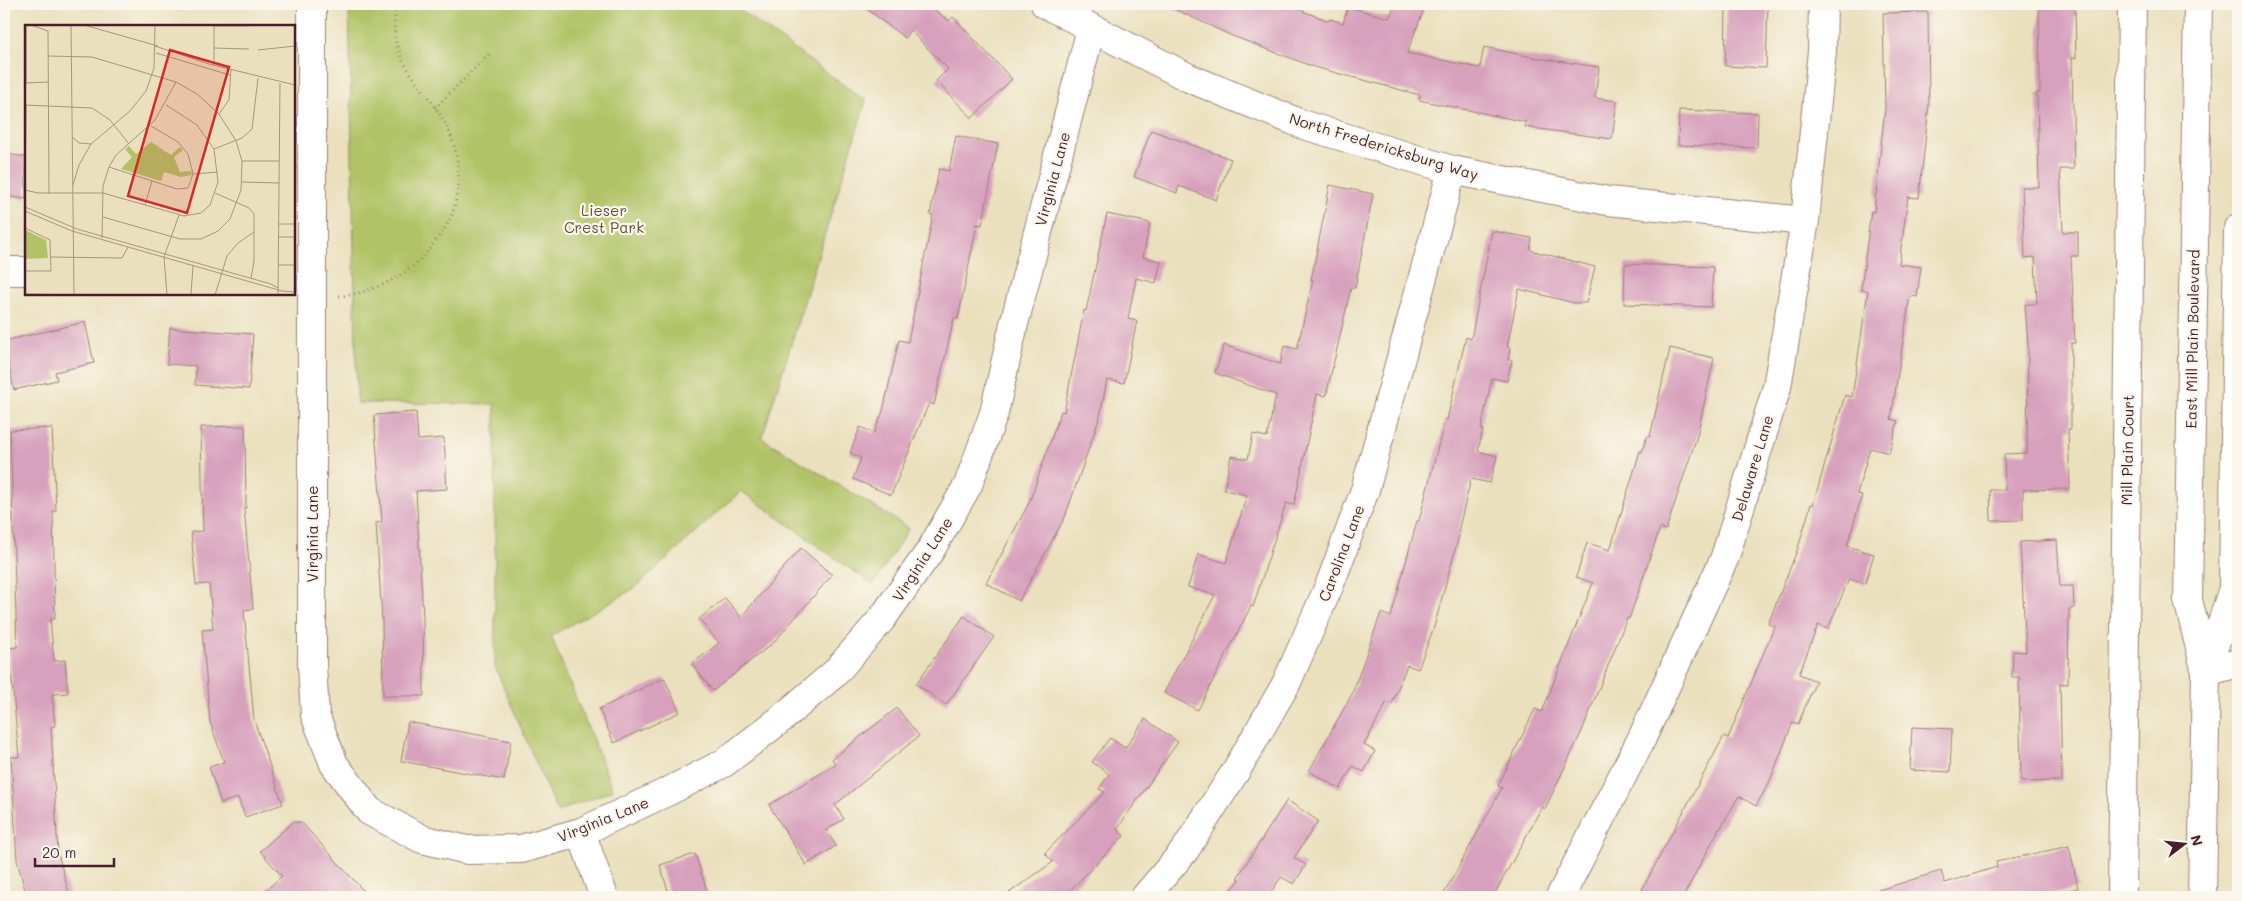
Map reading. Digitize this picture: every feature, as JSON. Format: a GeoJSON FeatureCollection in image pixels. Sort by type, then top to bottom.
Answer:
{"type":"FeatureCollection","features":[{"type":"Feature","properties":{"kind":"street","name":"Virginia Lane"},"geometry":{"type":"LineString","coordinates":[[312,4],[303,274],[312,665],[315,715],[334,764],[369,811],[422,839],[467,850],[521,848],[581,832],[670,791],[724,763],[835,673],[881,620],[930,551],[968,485],[994,413],[1014,324],[1091,29]]}},
{"type":"Feature","properties":{"kind":"street","name":"North Fredericksburg Way"},"geometry":{"type":"LineString","coordinates":[[1045,4],[1189,78],[1304,125],[1452,170],[1608,201],[1805,221]]}},
{"type":"Feature","properties":{"kind":"street","name":"Delaware Lane"},"geometry":{"type":"LineString","coordinates":[[1560,897],[1642,738],[1725,557],[1777,387],[1805,221],[1822,51],[1823,4]]}},
{"type":"Feature","properties":{"kind":"street","name":"Mill Plain Court"},"geometry":{"type":"LineString","coordinates":[[2122,897],[2132,4]]}},
{"type":"Feature","properties":{"kind":"street","name":"East Mill Plain Boulevard"},"geometry":{"type":"LineString","coordinates":[[2198,4],[2188,600],[2206,672],[2202,897]]}},
{"type":"Feature","properties":{"kind":"street","name":"Carolina Lane"},"geometry":{"type":"LineString","coordinates":[[1145,897],[1185,850],[1237,769],[1286,684],[1330,584],[1365,490],[1452,170]]}},
{"type":"Feature","properties":{"kind":"street","name":"East Mill Plain Boulevard"},"geometry":{"type":"LineString","coordinates":[[2206,672],[2233,588],[2238,228]]}},
{"type":"Feature","properties":{"kind":"street"},"geometry":{"type":"LineString","coordinates":[[4,271],[25,271]]}},
{"type":"Feature","properties":{"kind":"street"},"geometry":{"type":"LineString","coordinates":[[2206,672],[2238,663]]}},
{"type":"Feature","properties":{"kind":"street"},"geometry":{"type":"LineString","coordinates":[[581,832],[604,897]]}},
{"type":"Feature","properties":{"kind":"path"},"geometry":{"type":"LineString","coordinates":[[303,274],[334,297],[347,296],[389,282],[425,256],[450,219],[459,184],[456,149],[442,116],[404,66],[396,41],[394,15],[397,4]]}},
{"type":"Feature","properties":{"kind":"path"},"geometry":{"type":"LineString","coordinates":[[435,108],[489,54]]}},
{"type":"Feature","properties":{"kind":"green space","name":"Lieser Crest Park"},"geometry":{"type":"Polygon","coordinates":[[[349,4],[731,4],[866,101],[762,438],[909,528],[873,585],[741,491],[635,588],[551,636],[613,790],[557,812],[495,667],[495,404],[357,403],[349,4]]]}},
{"type":"Feature","properties":{"kind":"building"},"geometry":{"type":"Polygon","coordinates":[[[860,4],[927,4],[949,21],[953,17],[1012,79],[972,118],[936,81],[948,69],[910,30],[905,38],[860,4]]]}},
{"type":"Feature","properties":{"kind":"building"},"geometry":{"type":"Polygon","coordinates":[[[1164,4],[1284,4],[1329,21],[1330,19],[1343,23],[1348,7],[1389,18],[1395,4],[1426,4],[1407,53],[1480,68],[1484,47],[1537,58],[1599,67],[1595,98],[1617,101],[1612,139],[1525,127],[1526,122],[1419,100],[1420,95],[1314,67],[1230,35],[1164,4]]]}},
{"type":"Feature","properties":{"kind":"building"},"geometry":{"type":"Polygon","coordinates":[[[1726,4],[1768,4],[1766,68],[1725,66],[1726,4]]]}},
{"type":"Feature","properties":{"kind":"building"},"geometry":{"type":"Polygon","coordinates":[[[2039,4],[2075,4],[2076,58],[2072,58],[2074,169],[2060,169],[2063,232],[2078,232],[2078,256],[2071,256],[2075,343],[2071,343],[2071,429],[2068,429],[2070,489],[2023,490],[2023,520],[1991,521],[1990,490],[2005,490],[2004,454],[2027,453],[2028,345],[2025,304],[2037,304],[2035,257],[2025,258],[2022,187],[2039,187],[2037,93],[2040,93],[2039,4]]]}},
{"type":"Feature","properties":{"kind":"building"},"geometry":{"type":"Polygon","coordinates":[[[1928,12],[1929,105],[1919,198],[1908,197],[1899,264],[1921,267],[1917,297],[1910,296],[1891,419],[1898,421],[1889,453],[1870,448],[1857,494],[1862,495],[1847,546],[1874,554],[1865,584],[1849,579],[1828,629],[1818,625],[1799,674],[1816,681],[1798,724],[1793,722],[1769,783],[1756,806],[1739,796],[1683,897],[1638,897],[1724,736],[1728,738],[1775,626],[1768,624],[1798,548],[1811,504],[1813,505],[1845,395],[1852,397],[1868,291],[1861,290],[1871,211],[1874,212],[1885,108],[1883,13],[1928,12]]]}},
{"type":"Feature","properties":{"kind":"building"},"geometry":{"type":"Polygon","coordinates":[[[1679,110],[1758,113],[1757,148],[1678,145],[1679,110]]]}},
{"type":"Feature","properties":{"kind":"building"},"geometry":{"type":"Polygon","coordinates":[[[1151,130],[1231,159],[1216,200],[1179,186],[1177,193],[1134,177],[1151,130]]]}},
{"type":"Feature","properties":{"kind":"building"},"geometry":{"type":"Polygon","coordinates":[[[956,136],[998,144],[982,225],[977,224],[958,319],[954,318],[934,405],[929,403],[891,495],[853,479],[861,458],[850,453],[860,427],[874,433],[883,411],[899,340],[908,342],[933,215],[930,215],[939,169],[949,171],[956,136]]]}},
{"type":"Feature","properties":{"kind":"building"},"geometry":{"type":"Polygon","coordinates":[[[7,154],[25,157],[25,199],[4,196],[7,154]]]}},
{"type":"Feature","properties":{"kind":"building"},"geometry":{"type":"Polygon","coordinates":[[[1330,185],[1373,194],[1355,288],[1351,288],[1326,396],[1317,394],[1294,505],[1286,503],[1253,607],[1251,606],[1198,710],[1164,693],[1215,595],[1188,587],[1198,554],[1226,563],[1247,495],[1224,490],[1231,456],[1248,459],[1253,434],[1267,437],[1276,395],[1215,373],[1224,345],[1280,364],[1284,346],[1297,349],[1313,280],[1311,280],[1330,185]]]}},
{"type":"Feature","properties":{"kind":"building"},"geometry":{"type":"Polygon","coordinates":[[[1107,214],[1150,223],[1143,257],[1161,261],[1156,283],[1136,278],[1128,319],[1137,321],[1124,383],[1107,380],[1100,416],[1065,517],[1019,601],[986,583],[1029,503],[1061,411],[1064,412],[1084,310],[1086,311],[1107,214]]]}},
{"type":"Feature","properties":{"kind":"building"},"geometry":{"type":"Polygon","coordinates":[[[1492,231],[1532,238],[1530,250],[1595,267],[1586,303],[1574,303],[1519,289],[1507,347],[1510,348],[1508,360],[1512,360],[1507,381],[1492,378],[1481,429],[1483,429],[1478,451],[1497,456],[1490,483],[1471,479],[1458,532],[1460,532],[1434,627],[1418,669],[1407,665],[1392,704],[1387,702],[1364,745],[1375,751],[1364,772],[1353,766],[1340,789],[1309,771],[1352,694],[1381,613],[1391,617],[1417,521],[1419,521],[1445,419],[1447,420],[1466,337],[1471,339],[1492,231]]]}},
{"type":"Feature","properties":{"kind":"building"},"geometry":{"type":"Polygon","coordinates":[[[1625,264],[1713,267],[1711,307],[1624,304],[1625,264]]]}},
{"type":"Feature","properties":{"kind":"building"},"geometry":{"type":"Polygon","coordinates":[[[85,322],[94,363],[55,372],[57,380],[14,390],[4,341],[85,322]]]}},
{"type":"Feature","properties":{"kind":"building"},"geometry":{"type":"Polygon","coordinates":[[[170,328],[253,334],[249,389],[195,385],[196,366],[167,364],[170,328]]]}},
{"type":"Feature","properties":{"kind":"building"},"geometry":{"type":"Polygon","coordinates":[[[1670,348],[1714,358],[1697,436],[1666,530],[1660,528],[1629,619],[1627,618],[1582,731],[1545,809],[1542,807],[1493,897],[1442,897],[1502,788],[1498,786],[1535,709],[1542,712],[1593,583],[1576,577],[1587,543],[1610,550],[1640,451],[1642,452],[1647,436],[1650,437],[1670,348]]]}},
{"type":"Feature","properties":{"kind":"building"},"geometry":{"type":"Polygon","coordinates":[[[416,412],[418,440],[444,438],[447,489],[416,491],[423,617],[424,696],[383,696],[382,620],[376,523],[382,522],[374,415],[416,412]]]}},
{"type":"Feature","properties":{"kind":"building"},"geometry":{"type":"Polygon","coordinates":[[[245,426],[246,508],[244,508],[253,609],[244,610],[254,720],[283,804],[245,817],[238,798],[221,803],[209,767],[224,762],[210,722],[202,630],[213,629],[209,584],[196,585],[191,532],[203,531],[201,427],[245,426]]]}},
{"type":"Feature","properties":{"kind":"building"},"geometry":{"type":"Polygon","coordinates":[[[52,428],[56,511],[53,511],[55,619],[50,619],[54,661],[65,660],[68,693],[52,694],[55,726],[51,727],[58,854],[70,897],[27,897],[17,860],[11,757],[19,757],[9,648],[17,647],[10,430],[52,428]]]}},
{"type":"Feature","properties":{"kind":"building"},"geometry":{"type":"Polygon","coordinates":[[[2057,540],[2060,586],[2073,586],[2074,608],[2069,609],[2068,684],[2060,684],[2062,781],[2021,782],[2019,677],[2012,677],[2013,651],[2026,652],[2020,542],[2057,540]]]}},
{"type":"Feature","properties":{"kind":"building"},"geometry":{"type":"Polygon","coordinates":[[[801,548],[832,575],[774,642],[713,691],[692,664],[719,643],[699,619],[725,598],[741,617],[801,548]]]}},
{"type":"Feature","properties":{"kind":"building"},"geometry":{"type":"Polygon","coordinates":[[[964,616],[994,637],[946,705],[916,684],[964,616]]]}},
{"type":"Feature","properties":{"kind":"building"},"geometry":{"type":"Polygon","coordinates":[[[664,678],[680,712],[614,743],[599,709],[664,678]]]}},
{"type":"Feature","properties":{"kind":"building"},"geometry":{"type":"Polygon","coordinates":[[[897,708],[919,736],[835,805],[844,819],[826,830],[836,846],[806,865],[769,805],[836,764],[832,759],[897,708]]]}},
{"type":"Feature","properties":{"kind":"building"},"geometry":{"type":"Polygon","coordinates":[[[1145,719],[1178,742],[1117,829],[1124,836],[1063,897],[1003,897],[1053,862],[1045,853],[1105,792],[1099,789],[1109,774],[1092,762],[1110,738],[1125,748],[1145,719]]]}},
{"type":"Feature","properties":{"kind":"building"},"geometry":{"type":"Polygon","coordinates":[[[408,722],[511,741],[504,780],[401,761],[408,722]]]}},
{"type":"Feature","properties":{"kind":"building"},"geometry":{"type":"Polygon","coordinates":[[[1912,727],[1952,729],[1950,772],[1910,770],[1912,727]]]}},
{"type":"Feature","properties":{"kind":"building"},"geometry":{"type":"Polygon","coordinates":[[[1287,800],[1318,821],[1294,858],[1306,865],[1294,884],[1281,877],[1268,897],[1225,897],[1240,880],[1237,878],[1287,800]]]}},
{"type":"Feature","properties":{"kind":"building"},"geometry":{"type":"Polygon","coordinates":[[[293,822],[301,822],[369,897],[258,897],[282,876],[260,851],[293,822]]]}},
{"type":"Feature","properties":{"kind":"building"},"geometry":{"type":"Polygon","coordinates":[[[2069,846],[2078,888],[2036,897],[1873,897],[1872,892],[1941,871],[1945,883],[1997,867],[1996,862],[2069,846]]]}},
{"type":"Feature","properties":{"kind":"building"},"geometry":{"type":"Polygon","coordinates":[[[695,854],[709,897],[670,897],[660,865],[695,854]]]}}]}
